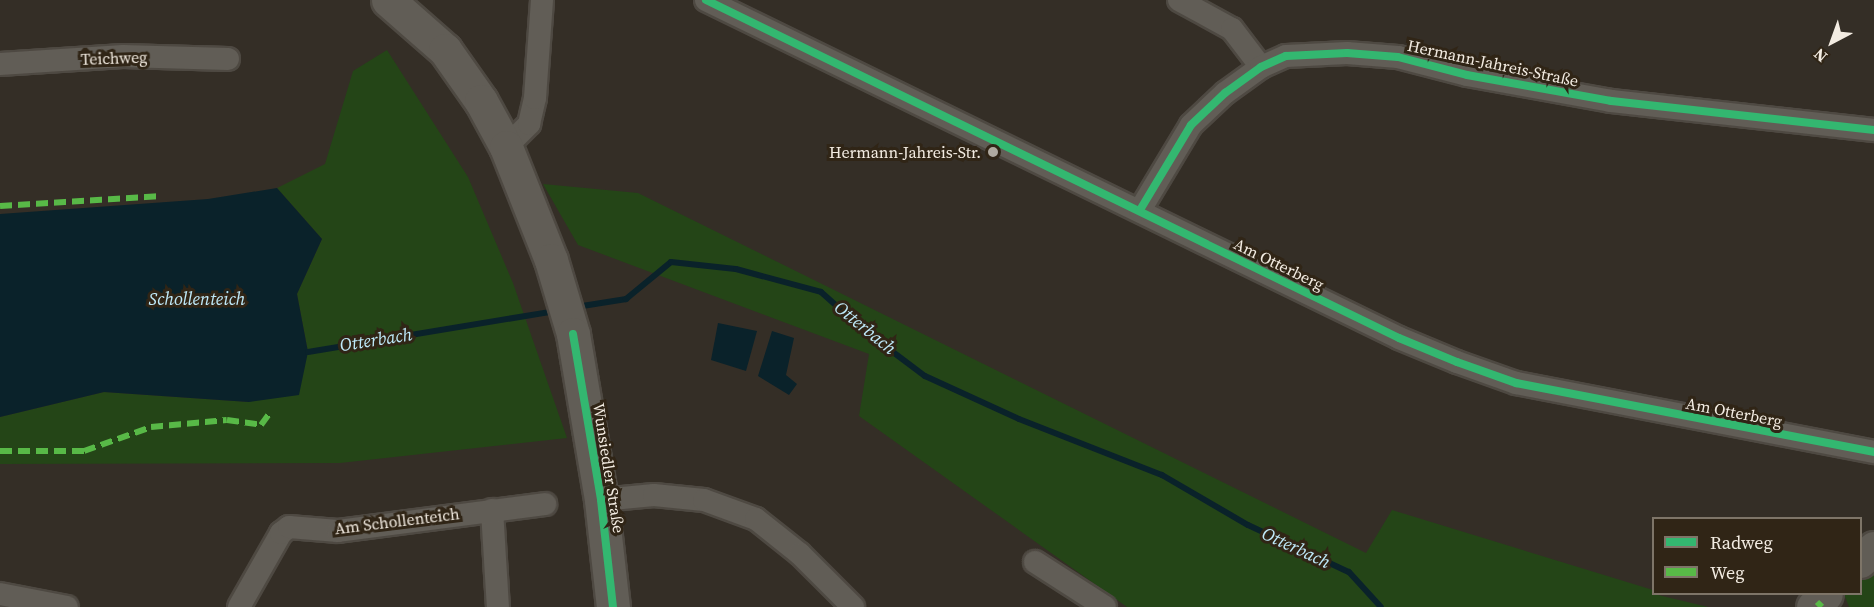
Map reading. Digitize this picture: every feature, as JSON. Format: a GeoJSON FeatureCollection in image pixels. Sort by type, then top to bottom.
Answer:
{"type":"FeatureCollection","features":[{"type":"Feature","properties":{"kind":"main road","name":"Wunsiedler Straße"},"geometry":{"type":"LineString","coordinates":[[388,0],[445,50],[482,101],[506,147],[551,260],[573,334],[601,500],[613,607]]}},
{"type":"Feature","properties":{"kind":"main road"},"geometry":{"type":"LineString","coordinates":[[1862,559],[1874,548]]}},
{"type":"Feature","properties":{"kind":"main road"},"geometry":{"type":"LineString","coordinates":[[1813,607],[1825,595]]}},
{"type":"Feature","properties":{"kind":"street"},"geometry":{"type":"LineString","coordinates":[[506,147],[529,124],[535,98],[542,0]]}},
{"type":"Feature","properties":{"kind":"street","name":"Am Otterberg"},"geometry":{"type":"LineString","coordinates":[[706,0],[859,78],[1140,210],[1399,338],[1516,383],[1874,452]]}},
{"type":"Feature","properties":{"kind":"street"},"geometry":{"type":"LineString","coordinates":[[1179,0],[1232,29],[1261,67]]}},
{"type":"Feature","properties":{"kind":"street","name":"Hermann-Jahreis-Straße"},"geometry":{"type":"LineString","coordinates":[[1140,210],[1191,125],[1225,93],[1261,67],[1286,56],[1347,54],[1398,57],[1467,75],[1611,101],[1874,130]]}},
{"type":"Feature","properties":{"kind":"street","name":"Teichweg"},"geometry":{"type":"LineString","coordinates":[[0,64],[123,56],[228,59]]}},
{"type":"Feature","properties":{"kind":"street"},"geometry":{"type":"LineString","coordinates":[[601,500],[654,495],[704,500],[756,519],[800,554],[854,607]]}},
{"type":"Feature","properties":{"kind":"street","name":"Am Schollenteich"},"geometry":{"type":"LineString","coordinates":[[239,607],[281,533],[289,527],[338,531],[544,504]]}},
{"type":"Feature","properties":{"kind":"street"},"geometry":{"type":"LineString","coordinates":[[492,510],[498,607]]}},
{"type":"Feature","properties":{"kind":"street"},"geometry":{"type":"LineString","coordinates":[[1035,562],[1106,607]]}},
{"type":"Feature","properties":{"kind":"street"},"geometry":{"type":"LineString","coordinates":[[0,594],[67,607]]}},
{"type":"Feature","properties":{"kind":"green space"},"geometry":{"type":"Polygon","coordinates":[[[387,50],[468,177],[513,283],[567,438],[340,463],[0,464],[0,417],[104,392],[249,402],[308,352],[297,294],[322,239],[277,188],[325,164],[353,71],[387,50]]]}},
{"type":"Feature","properties":{"kind":"green space"},"geometry":{"type":"Polygon","coordinates":[[[543,184],[638,193],[1366,553],[1392,510],[1652,590],[1652,595],[1708,607],[1127,607],[859,416],[869,354],[578,245],[543,184]]]}},
{"type":"Feature","properties":{"kind":"green space"},"geometry":{"type":"Polygon","coordinates":[[[1874,560],[1874,607],[1849,607],[1844,595],[1862,595],[1862,572],[1874,560]]]}},
{"type":"Feature","properties":{"kind":"water","name":"Schollenteich"},"geometry":{"type":"Polygon","coordinates":[[[277,188],[322,239],[297,294],[308,352],[299,395],[249,402],[104,392],[0,417],[0,214],[208,199],[277,188]]]}},
{"type":"Feature","properties":{"kind":"water"},"geometry":{"type":"Polygon","coordinates":[[[718,323],[757,331],[746,371],[711,360],[718,323]]]}},
{"type":"Feature","properties":{"kind":"water"},"geometry":{"type":"Polygon","coordinates":[[[772,331],[794,338],[786,375],[797,384],[789,395],[758,376],[772,331]]]}},
{"type":"Feature","properties":{"kind":"waterway","name":"Otterbach"},"geometry":{"type":"LineString","coordinates":[[576,307],[626,299],[671,262],[736,269],[821,292],[865,331],[925,376],[1019,419],[1162,475],[1248,525],[1349,572],[1381,607]]}},
{"type":"Feature","properties":{"kind":"waterway","name":"Otterbach"},"geometry":{"type":"LineString","coordinates":[[308,352],[557,311]]}},
{"type":"Feature","properties":{"kind":"marked path"},"geometry":{"type":"LineString","coordinates":[[0,206],[162,196]]}},
{"type":"Feature","properties":{"kind":"marked path"},"geometry":{"type":"LineString","coordinates":[[0,451],[84,451],[151,427],[227,420],[261,425],[269,414]]}},
{"type":"Feature","properties":{"kind":"marked path"},"geometry":{"type":"LineString","coordinates":[[1817,602],[1822,607]]}},
{"type":"Feature","properties":{"kind":"cycle path"},"geometry":{"type":"LineString","coordinates":[[706,0],[1399,338],[1457,362],[1516,383],[1874,452]]}},
{"type":"Feature","properties":{"kind":"cycle path"},"geometry":{"type":"LineString","coordinates":[[1140,210],[1191,125],[1225,93],[1261,67],[1286,56],[1347,53],[1398,57],[1467,75],[1611,101],[1874,130]]}},
{"type":"Feature","properties":{"kind":"cycle path"},"geometry":{"type":"LineString","coordinates":[[573,334],[601,500],[613,607]]}},
{"type":"Feature","properties":{"kind":"place","name":"Hermann-Jahreis-Str."},"geometry":{"type":"Point","coordinates":[993,152]}}]}
